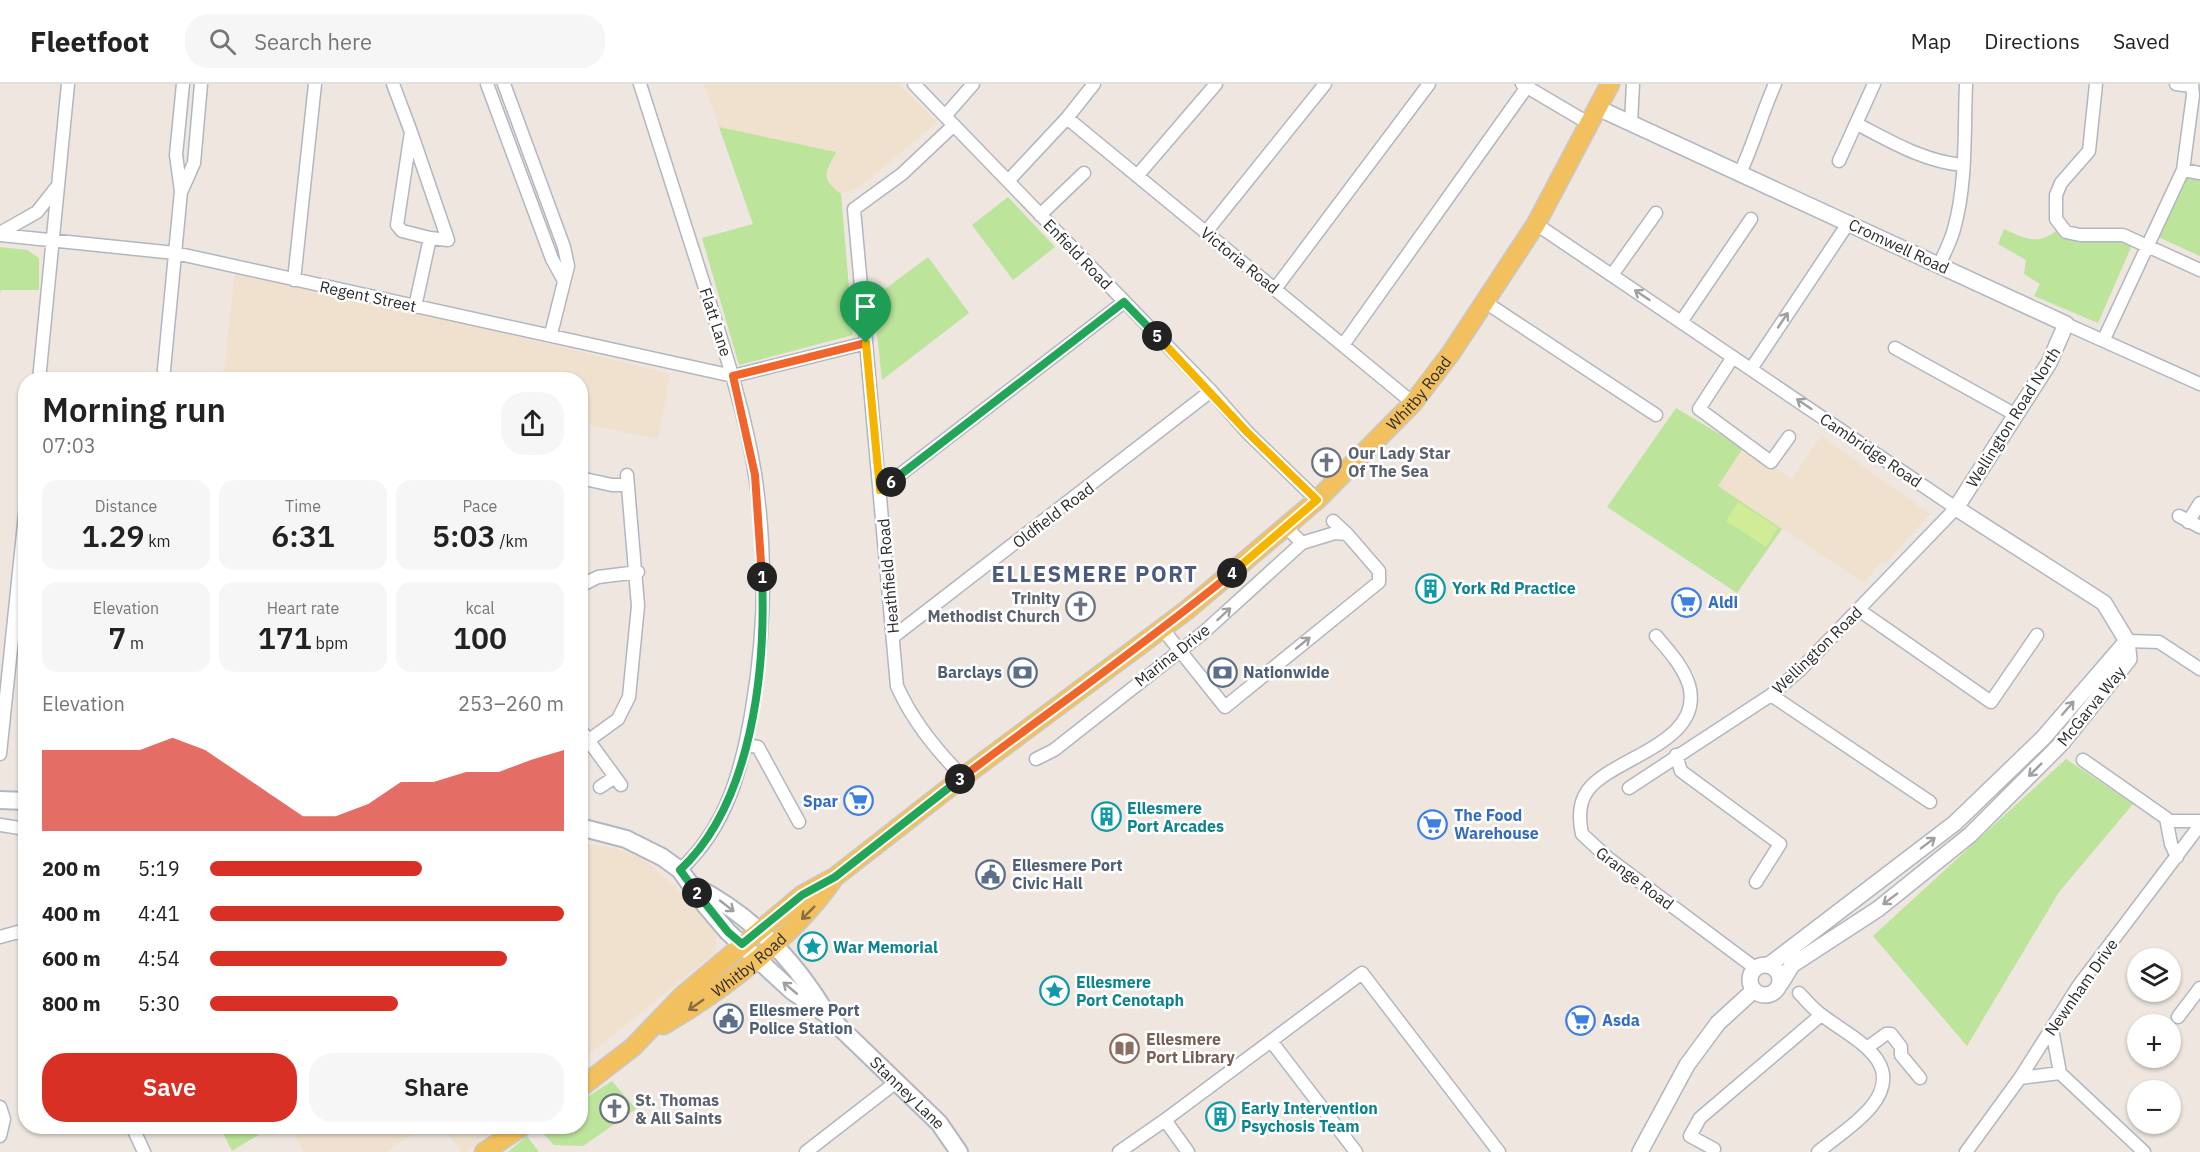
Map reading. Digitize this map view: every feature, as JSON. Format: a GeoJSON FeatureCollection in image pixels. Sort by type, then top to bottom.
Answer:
{"type":"FeatureCollection","features":[{"type":"Feature","properties":{"kind":"main road","name":"Whitby Road"},"geometry":{"type":"LineString","coordinates":[[588,1082],[646,1035],[682,996],[802,895],[835,877],[963,777],[1084,688],[1161,627],[1187,610],[1287,528],[1317,500],[1413,403],[1451,353],[1536,224],[1610,84]]}},
{"type":"Feature","properties":{"kind":"main road"},"geometry":{"type":"LineString","coordinates":[[0,800],[18,801]]}},
{"type":"Feature","properties":{"kind":"main road"},"geometry":{"type":"LineString","coordinates":[[588,828],[626,839],[662,857],[680,870],[693,885]]}},
{"type":"Feature","properties":{"kind":"main road","name":"Whitby Road"},"geometry":{"type":"LineString","coordinates":[[646,1035],[697,1006],[758,958],[815,906],[835,877]]}},
{"type":"Feature","properties":{"kind":"main road","name":"Stanney Lane"},"geometry":{"type":"LineString","coordinates":[[693,885],[717,898],[760,929],[805,978],[826,1014]]}},
{"type":"Feature","properties":{"kind":"main road","name":"Stanney Lane"},"geometry":{"type":"LineString","coordinates":[[693,885],[705,906],[742,944],[792,991],[826,1014],[894,1083],[939,1123],[959,1152]]}},
{"type":"Feature","properties":{"kind":"main road","name":"Stanney Lane"},"geometry":{"type":"LineString","coordinates":[[894,1083],[947,1152]]}},
{"type":"Feature","properties":{"kind":"main road"},"geometry":{"type":"LineString","coordinates":[[484,1152],[511,1134]]}},
{"type":"Feature","properties":{"kind":"street"},"geometry":{"type":"LineString","coordinates":[[40,372],[68,84]]}},
{"type":"Feature","properties":{"kind":"street"},"geometry":{"type":"LineString","coordinates":[[164,372],[181,191],[176,155],[183,84]]}},
{"type":"Feature","properties":{"kind":"street"},"geometry":{"type":"LineString","coordinates":[[181,191],[194,163],[201,84]]}},
{"type":"Feature","properties":{"kind":"street"},"geometry":{"type":"LineString","coordinates":[[294,280],[315,84]]}},
{"type":"Feature","properties":{"kind":"street"},"geometry":{"type":"LineString","coordinates":[[393,84],[411,132],[448,240],[402,231],[397,225],[411,132]]}},
{"type":"Feature","properties":{"kind":"street"},"geometry":{"type":"LineString","coordinates":[[487,84],[552,259],[563,279]]}},
{"type":"Feature","properties":{"kind":"street"},"geometry":{"type":"LineString","coordinates":[[504,84],[564,247],[568,266],[551,334]]}},
{"type":"Feature","properties":{"kind":"street","name":"Flatt Lane"},"geometry":{"type":"LineString","coordinates":[[640,84],[733,376],[755,475],[762,587],[761,655],[746,745],[735,785],[723,813],[692,859],[680,870]]}},
{"type":"Feature","properties":{"kind":"street","name":"Enfield Road"},"geometry":{"type":"LineString","coordinates":[[914,84],[1211,391],[1247,432],[1317,500]]}},
{"type":"Feature","properties":{"kind":"street"},"geometry":{"type":"LineString","coordinates":[[950,121],[973,84]]}},
{"type":"Feature","properties":{"kind":"street"},"geometry":{"type":"LineString","coordinates":[[1008,182],[1067,118],[1094,84]]}},
{"type":"Feature","properties":{"kind":"street"},"geometry":{"type":"LineString","coordinates":[[1137,176],[1216,84]]}},
{"type":"Feature","properties":{"kind":"street"},"geometry":{"type":"LineString","coordinates":[[1206,232],[1325,84]]}},
{"type":"Feature","properties":{"kind":"street"},"geometry":{"type":"LineString","coordinates":[[1275,289],[1429,84]]}},
{"type":"Feature","properties":{"kind":"street"},"geometry":{"type":"LineString","coordinates":[[1631,123],[1633,84]]}},
{"type":"Feature","properties":{"kind":"street"},"geometry":{"type":"LineString","coordinates":[[1740,172],[1757,137],[1764,108],[1775,84]]}},
{"type":"Feature","properties":{"kind":"street"},"geometry":{"type":"LineString","coordinates":[[1839,161],[1874,84]]}},
{"type":"Feature","properties":{"kind":"street"},"geometry":{"type":"LineString","coordinates":[[1940,264],[1958,213],[1966,132],[1966,84]]}},
{"type":"Feature","properties":{"kind":"street"},"geometry":{"type":"LineString","coordinates":[[2096,84],[2089,151],[2061,183],[2056,195],[2056,219],[2066,232],[2080,235],[2122,235],[2200,270]]}},
{"type":"Feature","properties":{"kind":"street"},"geometry":{"type":"LineString","coordinates":[[2104,339],[2183,170],[2191,116],[2192,85],[2176,84]]}},
{"type":"Feature","properties":{"kind":"street"},"geometry":{"type":"LineString","coordinates":[[1343,345],[1526,85],[1593,115]]}},
{"type":"Feature","properties":{"kind":"street","name":"Cromwell Road"},"geometry":{"type":"LineString","coordinates":[[1593,115],[1631,123],[2200,384]]}},
{"type":"Feature","properties":{"kind":"street","name":"Victoria Road"},"geometry":{"type":"LineString","coordinates":[[1067,118],[1413,403]]}},
{"type":"Feature","properties":{"kind":"street","name":"Heathfield Road"},"geometry":{"type":"LineString","coordinates":[[950,121],[902,174],[854,209],[897,686],[905,705],[946,760],[963,777]]}},
{"type":"Feature","properties":{"kind":"street"},"geometry":{"type":"LineString","coordinates":[[1857,124],[1920,156],[1941,163],[1962,165]]}},
{"type":"Feature","properties":{"kind":"street"},"geometry":{"type":"LineString","coordinates":[[509,144],[524,138]]}},
{"type":"Feature","properties":{"kind":"street"},"geometry":{"type":"LineString","coordinates":[[2183,170],[2200,173]]}},
{"type":"Feature","properties":{"kind":"street"},"geometry":{"type":"LineString","coordinates":[[1040,215],[1084,172]]}},
{"type":"Feature","properties":{"kind":"street"},"geometry":{"type":"LineString","coordinates":[[0,234],[37,212],[58,185]]}},
{"type":"Feature","properties":{"kind":"street"},"geometry":{"type":"LineString","coordinates":[[1612,275],[1656,213]]}},
{"type":"Feature","properties":{"kind":"street"},"geometry":{"type":"LineString","coordinates":[[1681,321],[1750,219]]}},
{"type":"Feature","properties":{"kind":"street"},"geometry":{"type":"LineString","coordinates":[[1751,369],[1849,222]]}},
{"type":"Feature","properties":{"kind":"street","name":"Cambridge Road"},"geometry":{"type":"LineString","coordinates":[[1536,224],[1956,508],[2104,603],[2127,641]]}},
{"type":"Feature","properties":{"kind":"street","name":"Regent Street"},"geometry":{"type":"LineString","coordinates":[[0,234],[175,253],[415,307],[551,334],[733,376]]}},
{"type":"Feature","properties":{"kind":"street"},"geometry":{"type":"LineString","coordinates":[[415,307],[430,238]]}},
{"type":"Feature","properties":{"kind":"street"},"geometry":{"type":"LineString","coordinates":[[880,490],[1124,302]]}},
{"type":"Feature","properties":{"kind":"street"},"geometry":{"type":"LineString","coordinates":[[1485,303],[1656,414]]}},
{"type":"Feature","properties":{"kind":"street","name":"Wellington Road North"},"geometry":{"type":"LineString","coordinates":[[1956,508],[2049,363],[2066,324]]}},
{"type":"Feature","properties":{"kind":"street"},"geometry":{"type":"LineString","coordinates":[[733,376],[866,343]]}},
{"type":"Feature","properties":{"kind":"street"},"geometry":{"type":"LineString","coordinates":[[1895,348],[2016,415]]}},
{"type":"Feature","properties":{"kind":"street"},"geometry":{"type":"LineString","coordinates":[[1733,357],[1699,409],[1771,462],[1789,437]]}},
{"type":"Feature","properties":{"kind":"street","name":"Oldfield Road"},"geometry":{"type":"LineString","coordinates":[[893,637],[1211,391]]}},
{"type":"Feature","properties":{"kind":"street"},"geometry":{"type":"LineString","coordinates":[[588,480],[612,485],[627,480],[638,572],[638,606],[629,697],[618,719],[589,740],[618,781],[600,787]]}},
{"type":"Feature","properties":{"kind":"street"},"geometry":{"type":"LineString","coordinates":[[2200,503],[2183,519],[2200,528]]}},
{"type":"Feature","properties":{"kind":"street","name":"Wellington Road"},"geometry":{"type":"LineString","coordinates":[[1629,788],[1676,755],[1771,695],[1801,669],[1956,508]]}},
{"type":"Feature","properties":{"kind":"street"},"geometry":{"type":"LineString","coordinates":[[1161,627],[1225,706],[1379,582],[1379,571],[1334,521]]}},
{"type":"Feature","properties":{"kind":"street"},"geometry":{"type":"LineString","coordinates":[[1287,528],[1302,543],[1335,533],[1347,534]]}},
{"type":"Feature","properties":{"kind":"street","name":"Marina Drive"},"geometry":{"type":"LineString","coordinates":[[1036,759],[1054,750],[1178,650],[1204,632],[1302,543]]}},
{"type":"Feature","properties":{"kind":"street"},"geometry":{"type":"LineString","coordinates":[[0,754],[6,642],[18,560]]}},
{"type":"Feature","properties":{"kind":"street"},"geometry":{"type":"LineString","coordinates":[[588,582],[598,577],[638,572]]}},
{"type":"Feature","properties":{"kind":"street"},"geometry":{"type":"LineString","coordinates":[[1859,610],[1991,702],[2036,635]]}},
{"type":"Feature","properties":{"kind":"street","name":"Grange Road"},"geometry":{"type":"LineString","coordinates":[[1656,636],[1675,659],[1689,686],[1688,710],[1681,725],[1667,737],[1587,791],[1580,813],[1582,834],[1608,858],[1762,966]]}},
{"type":"Feature","properties":{"kind":"street"},"geometry":{"type":"LineString","coordinates":[[2127,641],[2159,642],[2200,669]]}},
{"type":"Feature","properties":{"kind":"street","name":"McGarva Way"},"geometry":{"type":"LineString","coordinates":[[1762,966],[1955,823],[2044,737],[2127,641]]}},
{"type":"Feature","properties":{"kind":"street","name":"McGarva Way"},"geometry":{"type":"LineString","coordinates":[[1781,982],[1792,965],[1878,909],[1979,827],[2062,743],[2098,698],[2129,659],[2127,641]]}},
{"type":"Feature","properties":{"kind":"street"},"geometry":{"type":"LineString","coordinates":[[1771,695],[1930,802]]}},
{"type":"Feature","properties":{"kind":"street"},"geometry":{"type":"LineString","coordinates":[[746,745],[758,747],[799,822]]}},
{"type":"Feature","properties":{"kind":"street"},"geometry":{"type":"LineString","coordinates":[[1676,755],[1682,771],[1780,844],[1756,882]]}},
{"type":"Feature","properties":{"kind":"street"},"geometry":{"type":"LineString","coordinates":[[2083,760],[2168,821],[2200,823]]}},
{"type":"Feature","properties":{"kind":"street"},"geometry":{"type":"LineString","coordinates":[[2168,821],[2170,844],[2177,857]]}},
{"type":"Feature","properties":{"kind":"street","name":"Newnham Drive"},"geometry":{"type":"LineString","coordinates":[[1966,1152],[2020,1078],[2079,985],[2177,857],[2200,823]]}},
{"type":"Feature","properties":{"kind":"street"},"geometry":{"type":"LineString","coordinates":[[0,825],[18,828]]}},
{"type":"Feature","properties":{"kind":"street"},"geometry":{"type":"LineString","coordinates":[[0,937],[18,932]]}},
{"type":"Feature","properties":{"kind":"street"},"geometry":{"type":"LineString","coordinates":[[1762,966],[1780,974],[1781,982],[1771,994],[1753,991],[1750,981],[1762,966]]}},
{"type":"Feature","properties":{"kind":"street"},"geometry":{"type":"LineString","coordinates":[[1119,1152],[1362,973],[1499,1152]]}},
{"type":"Feature","properties":{"kind":"street"},"geometry":{"type":"LineString","coordinates":[[2180,1014],[2200,988]]}},
{"type":"Feature","properties":{"kind":"street"},"geometry":{"type":"LineString","coordinates":[[1640,1152],[1687,1065],[1718,1023],[1753,991]]}},
{"type":"Feature","properties":{"kind":"street"},"geometry":{"type":"LineString","coordinates":[[1799,993],[1821,1015],[1868,1047],[1881,1071],[1883,1080],[1879,1095],[1870,1108],[1818,1152]]}},
{"type":"Feature","properties":{"kind":"street"},"geometry":{"type":"LineString","coordinates":[[1714,1149],[1690,1136],[1700,1118],[1821,1015]]}},
{"type":"Feature","properties":{"kind":"street"},"geometry":{"type":"LineString","coordinates":[[2052,1029],[2060,1072],[2137,1149]]}},
{"type":"Feature","properties":{"kind":"street"},"geometry":{"type":"LineString","coordinates":[[1868,1047],[1886,1034],[1891,1034],[1901,1047],[1901,1055],[1920,1078]]}},
{"type":"Feature","properties":{"kind":"street"},"geometry":{"type":"LineString","coordinates":[[1271,1041],[1356,1152]]}},
{"type":"Feature","properties":{"kind":"street"},"geometry":{"type":"LineString","coordinates":[[2020,1078],[2060,1072]]}},
{"type":"Feature","properties":{"kind":"street"},"geometry":{"type":"LineString","coordinates":[[806,1152],[894,1083]]}},
{"type":"Feature","properties":{"kind":"street"},"geometry":{"type":"LineString","coordinates":[[0,1107],[4,1119],[0,1136]]}},
{"type":"Feature","properties":{"kind":"street"},"geometry":{"type":"LineString","coordinates":[[1165,1120],[1188,1152]]}},
{"type":"Feature","properties":{"kind":"street"},"geometry":{"type":"LineString","coordinates":[[136,1134],[144,1152]]}},
{"type":"Feature","properties":{"kind":"shaded area"},"geometry":{"type":"Polygon","coordinates":[[[704,84],[899,84],[937,122],[860,187],[841,194],[827,183],[825,175],[835,152],[719,127],[704,84]]]}},
{"type":"Feature","properties":{"kind":"shaded area"},"geometry":{"type":"Polygon","coordinates":[[[235,272],[504,333],[670,374],[658,439],[588,424],[588,372],[224,372],[235,272]]]}},
{"type":"Feature","properties":{"kind":"shaded area"},"geometry":{"type":"Polygon","coordinates":[[[1821,436],[1930,514],[1886,563],[1882,561],[1864,583],[1717,486],[1743,448],[1792,479],[1821,436]]]}},
{"type":"Feature","properties":{"kind":"shaded area"},"geometry":{"type":"Polygon","coordinates":[[[588,844],[614,848],[643,858],[705,914],[716,935],[716,952],[588,1055],[588,844]]]}},
{"type":"Feature","properties":{"kind":"shaded area"},"geometry":{"type":"Polygon","coordinates":[[[294,1134],[413,1134],[386,1152],[304,1152],[294,1134]]]}},
{"type":"Feature","properties":{"kind":"shaded area"},"geometry":{"type":"Polygon","coordinates":[[[448,1134],[489,1134],[467,1152],[462,1152],[448,1134]]]}},
{"type":"Feature","properties":{"kind":"green space"},"geometry":{"type":"Polygon","coordinates":[[[719,127],[836,152],[826,175],[830,184],[841,194],[853,335],[739,365],[702,238],[753,224],[719,127]]]}},
{"type":"Feature","properties":{"kind":"green space"},"geometry":{"type":"Polygon","coordinates":[[[2186,178],[2200,179],[2200,256],[2158,237],[2186,178]]]}},
{"type":"Feature","properties":{"kind":"green space"},"geometry":{"type":"Polygon","coordinates":[[[1008,197],[1055,247],[1013,280],[972,225],[1008,197]]]}},
{"type":"Feature","properties":{"kind":"green space"},"geometry":{"type":"Polygon","coordinates":[[[2004,229],[2030,239],[2043,238],[2056,231],[2084,239],[2123,242],[2132,245],[2098,323],[2034,296],[2040,284],[2024,274],[2026,260],[1998,244],[2004,229]]]}},
{"type":"Feature","properties":{"kind":"green space"},"geometry":{"type":"Polygon","coordinates":[[[0,247],[27,250],[39,258],[39,290],[1,290],[0,294],[0,247]]]}},
{"type":"Feature","properties":{"kind":"green space"},"geometry":{"type":"Polygon","coordinates":[[[928,257],[969,313],[882,380],[873,298],[928,257]]]}},
{"type":"Feature","properties":{"kind":"green space"},"geometry":{"type":"Polygon","coordinates":[[[1676,408],[1743,448],[1718,486],[1782,529],[1737,593],[1607,507],[1676,408]]]}},
{"type":"Feature","properties":{"kind":"green space"},"geometry":{"type":"Polygon","coordinates":[[[1738,502],[1778,528],[1766,547],[1726,521],[1738,502]]]}},
{"type":"Feature","properties":{"kind":"green space"},"geometry":{"type":"Polygon","coordinates":[[[2066,759],[2133,804],[2059,892],[1967,1046],[1873,936],[2066,759]]]}},
{"type":"Feature","properties":{"kind":"green space"},"geometry":{"type":"Polygon","coordinates":[[[612,1081],[636,1109],[583,1146],[554,1145],[544,1134],[588,1134],[588,1096],[612,1081]]]}},
{"type":"Feature","properties":{"kind":"green space"},"geometry":{"type":"Polygon","coordinates":[[[224,1134],[260,1134],[232,1151],[224,1134]]]}},
{"type":"Feature","properties":{"kind":"green space"},"geometry":{"type":"Polygon","coordinates":[[[527,1136],[539,1152],[508,1152],[527,1136]]]}},
{"type":"Feature","properties":{"kind":"place","name":"Our Lady Star Of The Sea"},"geometry":{"type":"Point","coordinates":[1327,462]}},
{"type":"Feature","properties":{"kind":"place","name":"York Rd Practice"},"geometry":{"type":"Point","coordinates":[1431,588]}},
{"type":"Feature","properties":{"kind":"place","name":"Aldi"},"geometry":{"type":"Point","coordinates":[1687,602]}},
{"type":"Feature","properties":{"kind":"place","name":"Trinity Methodist Church"},"geometry":{"type":"Point","coordinates":[1081,607]}},
{"type":"Feature","properties":{"kind":"place","name":"Barclays"},"geometry":{"type":"Point","coordinates":[1023,672]}},
{"type":"Feature","properties":{"kind":"place","name":"Nationwide"},"geometry":{"type":"Point","coordinates":[1222,672]}},
{"type":"Feature","properties":{"kind":"place","name":"Spar"},"geometry":{"type":"Point","coordinates":[859,801]}},
{"type":"Feature","properties":{"kind":"place","name":"Ellesmere Port Arcades"},"geometry":{"type":"Point","coordinates":[1106,817]}},
{"type":"Feature","properties":{"kind":"place","name":"The Food Warehouse"},"geometry":{"type":"Point","coordinates":[1433,824]}},
{"type":"Feature","properties":{"kind":"place","name":"Ellesmere Port Civic Hall"},"geometry":{"type":"Point","coordinates":[991,874]}},
{"type":"Feature","properties":{"kind":"place","name":"War Memorial"},"geometry":{"type":"Point","coordinates":[812,947]}},
{"type":"Feature","properties":{"kind":"place","name":"Ellesmere Port Cenotaph"},"geometry":{"type":"Point","coordinates":[1055,991]}},
{"type":"Feature","properties":{"kind":"place","name":"Ellesmere Port Police Station"},"geometry":{"type":"Point","coordinates":[728,1019]}},
{"type":"Feature","properties":{"kind":"place","name":"Asda"},"geometry":{"type":"Point","coordinates":[1581,1020]}},
{"type":"Feature","properties":{"kind":"place","name":"Ellesmere Port Library"},"geometry":{"type":"Point","coordinates":[1125,1048]}},
{"type":"Feature","properties":{"kind":"place","name":"St. Thomas & All Saints"},"geometry":{"type":"Point","coordinates":[614,1109]}},
{"type":"Feature","properties":{"kind":"place","name":"Early Intervention Psychosis Team"},"geometry":{"type":"Point","coordinates":[1220,1117]}},
{"type":"Feature","properties":{"kind":"district","name":"ELLESMERE PORT"},"geometry":{"type":"Point","coordinates":[1095,573]}},
{"type":"Feature","properties":{"kind":"route"},"geometry":{"type":"LineString","coordinates":[[1124,302],[1211,391],[1238,423],[1317,500],[1287,528],[1187,610],[1161,627],[1084,688],[963,777],[835,877],[802,895],[742,944],[705,906],[693,885],[680,870],[692,859],[720,819],[735,785],[746,745],[761,655],[762,587],[759,513],[755,475],[733,376],[866,343],[880,490],[1124,302]]}}]}
